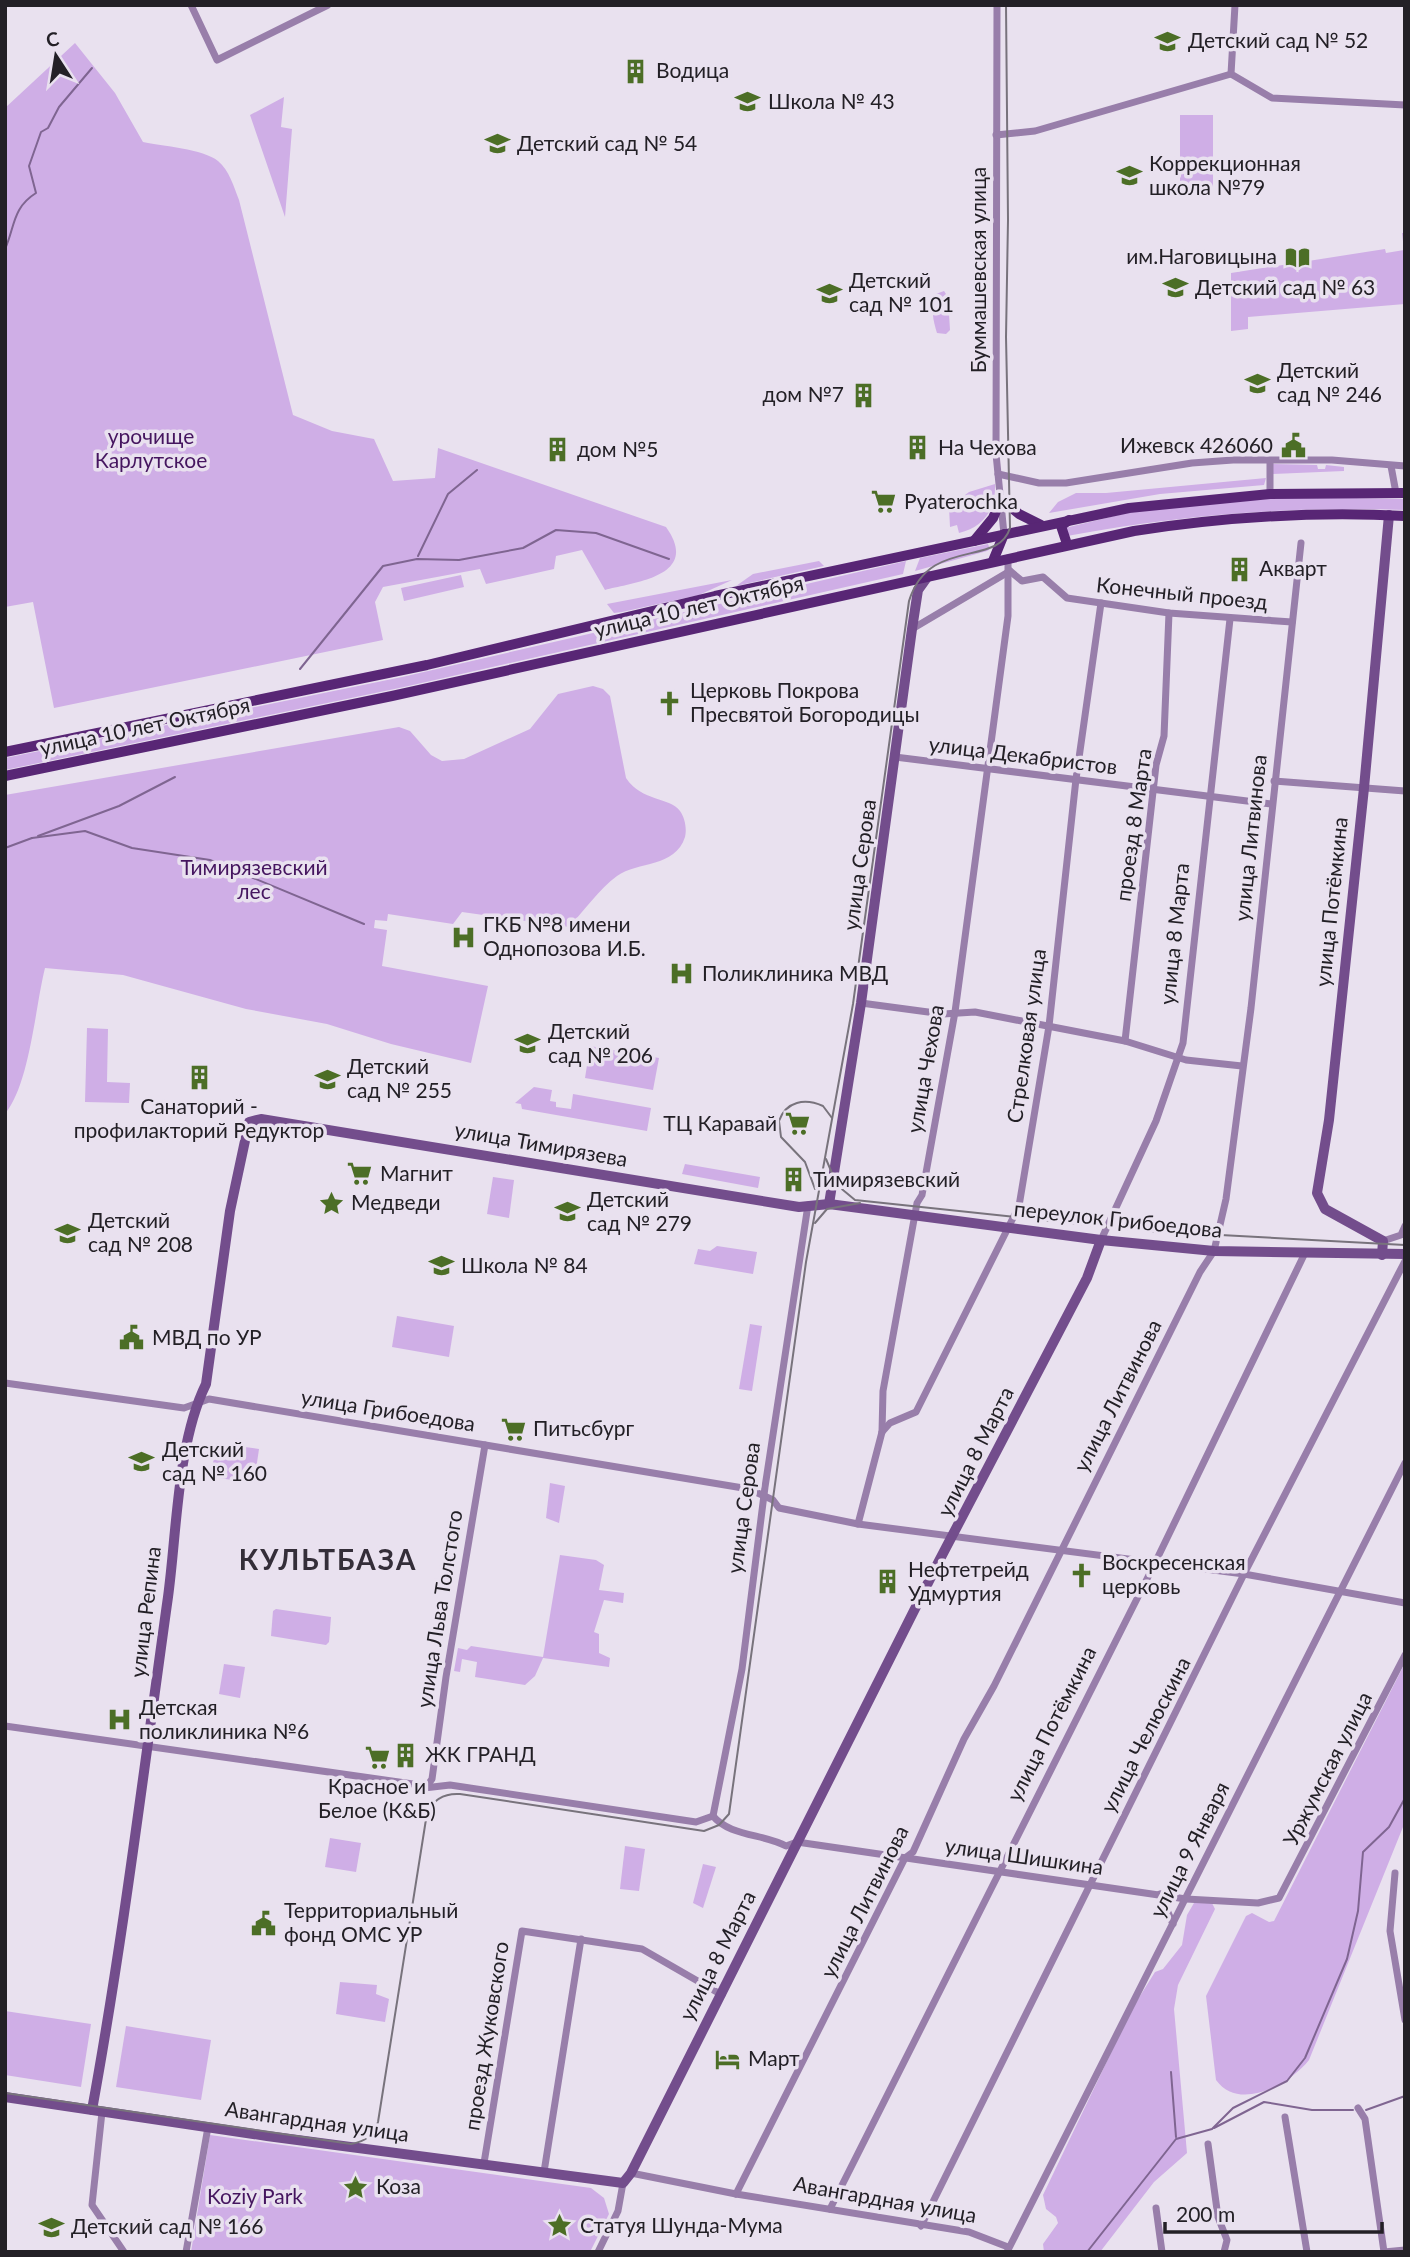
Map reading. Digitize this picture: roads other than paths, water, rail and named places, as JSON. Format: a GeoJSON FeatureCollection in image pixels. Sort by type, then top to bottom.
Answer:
{"type":"FeatureCollection","features":[{"type":"Feature","properties":{"kind":"main road","name":"улица 10 лет Октября"},"geometry":{"type":"LineString","coordinates":[[5,751],[427,665],[715,596],[1129,508],[1270,494],[1400,493]]}},
{"type":"Feature","properties":{"kind":"main road"},"geometry":{"type":"LineString","coordinates":[[974,541],[993,518],[1001,499],[1019,514],[1043,525]]}},
{"type":"Feature","properties":{"kind":"main road","name":"улица 10 лет Октября"},"geometry":{"type":"LineString","coordinates":[[5,776],[392,696],[1067,544],[1194,521],[1309,513],[1405,516]]}},
{"type":"Feature","properties":{"kind":"main road"},"geometry":{"type":"LineString","coordinates":[[1067,544],[1061,526],[1069,520]]}},
{"type":"Feature","properties":{"kind":"main road"},"geometry":{"type":"LineString","coordinates":[[993,561],[1004,534]]}},
{"type":"Feature","properties":{"kind":"street"},"geometry":{"type":"LineString","coordinates":[[191,5],[216,60],[328,5]]}},
{"type":"Feature","properties":{"kind":"street","name":"Буммашевская улица"},"geometry":{"type":"LineString","coordinates":[[997,5],[998,474],[1004,534]]}},
{"type":"Feature","properties":{"kind":"street"},"geometry":{"type":"LineString","coordinates":[[1231,74],[1235,5]]}},
{"type":"Feature","properties":{"kind":"street"},"geometry":{"type":"LineString","coordinates":[[996,135],[1035,131],[1231,74],[1272,98],[1405,106]]}},
{"type":"Feature","properties":{"kind":"street"},"geometry":{"type":"LineString","coordinates":[[998,474],[1039,483],[1066,483],[1192,463],[1332,460],[1405,466]]}},
{"type":"Feature","properties":{"kind":"street"},"geometry":{"type":"LineString","coordinates":[[1270,461],[1270,494]]}},
{"type":"Feature","properties":{"kind":"street"},"geometry":{"type":"LineString","coordinates":[[1391,466],[1400,493]]}},
{"type":"Feature","properties":{"kind":"street","name":"улица Потёмкина"},"geometry":{"type":"LineString","coordinates":[[1383,1241],[1325,1209],[1317,1193],[1329,1120],[1389,515]]}},
{"type":"Feature","properties":{"kind":"street","name":"улица Литвинова"},"geometry":{"type":"LineString","coordinates":[[736,2194],[905,1858],[913,1852],[964,1739],[994,1686],[1059,1550],[1200,1272],[1214,1251],[1226,1199],[1301,543]]}},
{"type":"Feature","properties":{"kind":"street","name":"улица Чехова"},"geometry":{"type":"LineString","coordinates":[[858,1524],[882,1432],[883,1391],[955,1012],[1008,616],[1008,558]]}},
{"type":"Feature","properties":{"kind":"street"},"geometry":{"type":"LineString","coordinates":[[912,629],[1010,571]]}},
{"type":"Feature","properties":{"kind":"street","name":"Конечный проезд"},"geometry":{"type":"LineString","coordinates":[[1010,571],[1022,581],[1043,577],[1068,598],[1169,613],[1292,622]]}},
{"type":"Feature","properties":{"kind":"street","name":"улица Серова"},"geometry":{"type":"LineString","coordinates":[[829,1204],[861,1003],[918,590],[928,576]]}},
{"type":"Feature","properties":{"kind":"street","name":"Стрелковая улица"},"geometry":{"type":"LineString","coordinates":[[882,1432],[890,1423],[916,1412],[1011,1227],[1019,1206],[1049,1026],[1076,779],[1101,603]]}},
{"type":"Feature","properties":{"kind":"street","name":"проезд 8 Марта"},"geometry":{"type":"LineString","coordinates":[[1125,1041],[1153,790],[1164,736],[1169,613]]}},
{"type":"Feature","properties":{"kind":"street","name":"улица 8 Марта"},"geometry":{"type":"LineString","coordinates":[[598,2252],[618,2211],[623,2183],[631,2173],[689,2053],[722,1995],[797,1842],[1087,1278],[1101,1240],[1156,1121],[1183,1043],[1230,619]]}},
{"type":"Feature","properties":{"kind":"street","name":"улица Декабристов"},"geometry":{"type":"LineString","coordinates":[[895,757],[1271,804]]}},
{"type":"Feature","properties":{"kind":"street"},"geometry":{"type":"LineString","coordinates":[[1274,781],[1405,791]]}},
{"type":"Feature","properties":{"kind":"street"},"geometry":{"type":"LineString","coordinates":[[861,1003],[943,1014],[975,1012],[1125,1041],[1186,1060],[1242,1066]]}},
{"type":"Feature","properties":{"kind":"street","name":"улица Тимирязева"},"geometry":{"type":"LineString","coordinates":[[249,1122],[261,1119],[799,1207],[829,1204]]}},
{"type":"Feature","properties":{"kind":"street","name":"улица Репина"},"geometry":{"type":"LineString","coordinates":[[97,2111],[180,1494],[196,1405],[206,1384],[230,1211],[249,1122]]}},
{"type":"Feature","properties":{"kind":"street","name":"переулок Грибоедова"},"geometry":{"type":"LineString","coordinates":[[829,1204],[1101,1240],[1214,1251],[1304,1255],[1405,1254]]}},
{"type":"Feature","properties":{"kind":"street","name":"улица Серова"},"geometry":{"type":"LineString","coordinates":[[713,1816],[742,1669],[764,1497],[808,1205]]}},
{"type":"Feature","properties":{"kind":"street"},"geometry":{"type":"LineString","coordinates":[[1382,1255],[1383,1241],[1401,1236],[1405,1226]]}},
{"type":"Feature","properties":{"kind":"street"},"geometry":{"type":"LineString","coordinates":[[1078,1237],[1095,1256],[1119,1242]]}},
{"type":"Feature","properties":{"kind":"street","name":"улица Потёмкина"},"geometry":{"type":"LineString","coordinates":[[830,2209],[1155,1563],[1304,1255]]}},
{"type":"Feature","properties":{"kind":"street","name":"улица Челюскина"},"geometry":{"type":"LineString","coordinates":[[921,2226],[1244,1574],[1405,1261]]}},
{"type":"Feature","properties":{"kind":"street","name":"улица Грибоедова"},"geometry":{"type":"LineString","coordinates":[[5,1383],[184,1408],[209,1399],[749,1489],[773,1500],[779,1508],[858,1524]]}},
{"type":"Feature","properties":{"kind":"street","name":"улица Льва Толстого"},"geometry":{"type":"LineString","coordinates":[[422,1788],[432,1779],[446,1676],[485,1445]]}},
{"type":"Feature","properties":{"kind":"street","name":"улица 9 Января"},"geometry":{"type":"LineString","coordinates":[[1007,2249],[1405,1463]]}},
{"type":"Feature","properties":{"kind":"street"},"geometry":{"type":"LineString","coordinates":[[858,1524],[1244,1574],[1405,1603]]}},
{"type":"Feature","properties":{"kind":"street","name":"Уржумская улица"},"geometry":{"type":"LineString","coordinates":[[1279,1898],[1405,1656]]}},
{"type":"Feature","properties":{"kind":"street"},"geometry":{"type":"LineString","coordinates":[[5,1726],[422,1788],[450,1786],[696,1822],[713,1816]]}},
{"type":"Feature","properties":{"kind":"street","name":"улица Шишкина"},"geometry":{"type":"LineString","coordinates":[[713,1816],[724,1828],[770,1837],[786,1846],[797,1842],[1186,1899],[1258,1903],[1279,1898]]}},
{"type":"Feature","properties":{"kind":"street"},"geometry":{"type":"LineString","coordinates":[[1395,1873],[1390,1931],[1405,2020]]}},
{"type":"Feature","properties":{"kind":"street"},"geometry":{"type":"LineString","coordinates":[[1160,1894],[1173,1925]]}},
{"type":"Feature","properties":{"kind":"street","name":"проезд Жуковского"},"geometry":{"type":"LineString","coordinates":[[484,2163],[522,1931],[642,1950],[722,1995]]}},
{"type":"Feature","properties":{"kind":"street"},"geometry":{"type":"LineString","coordinates":[[544,2172],[581,1939]]}},
{"type":"Feature","properties":{"kind":"street","name":"Авангардная улица"},"geometry":{"type":"LineString","coordinates":[[5,2097],[623,2183]]}},
{"type":"Feature","properties":{"kind":"street"},"geometry":{"type":"LineString","coordinates":[[1358,2108],[1365,2119],[1384,2252],[1405,2250]]}},
{"type":"Feature","properties":{"kind":"street"},"geometry":{"type":"LineString","coordinates":[[97,2111],[92,2205],[124,2252]]}},
{"type":"Feature","properties":{"kind":"street"},"geometry":{"type":"LineString","coordinates":[[1285,2117],[1307,2252]]}},
{"type":"Feature","properties":{"kind":"street"},"geometry":{"type":"LineString","coordinates":[[186,2252],[208,2127]]}},
{"type":"Feature","properties":{"kind":"street"},"geometry":{"type":"LineString","coordinates":[[1209,2144],[1218,2217],[1227,2240],[1224,2252]]}},
{"type":"Feature","properties":{"kind":"street","name":"Авангардная улица"},"geometry":{"type":"LineString","coordinates":[[631,2173],[736,2194],[969,2232],[1007,2249]]}},
{"type":"Feature","properties":{"kind":"street"},"geometry":{"type":"LineString","coordinates":[[1156,2208],[1162,2252]]}},
{"type":"Feature","properties":{"kind":"waterway"},"geometry":{"type":"LineString","coordinates":[[5,249],[18,212],[36,193],[29,166],[41,132],[48,128],[59,107],[92,68]]}},
{"type":"Feature","properties":{"kind":"waterway"},"geometry":{"type":"LineString","coordinates":[[418,556],[448,494],[477,470]]}},
{"type":"Feature","properties":{"kind":"waterway"},"geometry":{"type":"LineString","coordinates":[[300,669],[383,566],[417,559],[459,560],[523,548],[556,530],[596,533],[669,559]]}},
{"type":"Feature","properties":{"kind":"waterway"},"geometry":{"type":"LineString","coordinates":[[38,836],[119,806],[175,777]]}},
{"type":"Feature","properties":{"kind":"waterway"},"geometry":{"type":"LineString","coordinates":[[32,838],[85,831],[132,848],[210,860],[364,924]]}},
{"type":"Feature","properties":{"kind":"waterway"},"geometry":{"type":"LineString","coordinates":[[5,848],[32,838]]}},
{"type":"Feature","properties":{"kind":"waterway"},"geometry":{"type":"LineString","coordinates":[[1087,2252],[1176,2139],[1212,2129],[1233,2108],[1287,2081],[1305,2058],[1347,1959],[1358,1911],[1363,1852],[1389,1827],[1405,1798]]}},
{"type":"Feature","properties":{"kind":"waterway"},"geometry":{"type":"LineString","coordinates":[[1171,2072],[1176,2137]]}},
{"type":"Feature","properties":{"kind":"waterway"},"geometry":{"type":"LineString","coordinates":[[1366,2110],[1405,2096]]}},
{"type":"Feature","properties":{"kind":"waterway"},"geometry":{"type":"LineString","coordinates":[[1214,2128],[1264,2102],[1312,2110],[1353,2110]]}},
{"type":"Feature","properties":{"kind":"tram line"},"geometry":{"type":"LineString","coordinates":[[5,2093],[351,2144],[360,2142],[371,2134],[378,2122],[427,1813],[437,1800],[450,1794],[460,1794],[704,1831],[719,1825],[729,1814],[806,1262],[853,1004],[909,601],[919,581],[932,568],[947,560],[992,547],[1003,540],[1010,528],[1006,337],[1006,5]]}},
{"type":"Feature","properties":{"kind":"tram line"},"geometry":{"type":"LineString","coordinates":[[815,1189],[805,1162],[781,1137],[779,1121],[791,1105],[803,1102],[823,1106],[832,1118]]}},
{"type":"Feature","properties":{"kind":"tram line"},"geometry":{"type":"LineString","coordinates":[[826,1159],[837,1185],[855,1200],[1146,1231],[1405,1245]]}},
{"type":"Feature","properties":{"kind":"tram line"},"geometry":{"type":"LineString","coordinates":[[815,1223],[827,1209],[860,1203]]}},
{"type":"Feature","properties":{"kind":"place","name":"Детский сад № 52"},"geometry":{"type":"Point","coordinates":[1168,41]}},
{"type":"Feature","properties":{"kind":"place","name":"Водица"},"geometry":{"type":"Point","coordinates":[636,71]}},
{"type":"Feature","properties":{"kind":"place","name":"Школа № 43"},"geometry":{"type":"Point","coordinates":[748,102]}},
{"type":"Feature","properties":{"kind":"place","name":"Детский сад № 54"},"geometry":{"type":"Point","coordinates":[497,144]}},
{"type":"Feature","properties":{"kind":"place","name":"Коррекционная школа №79"},"geometry":{"type":"Point","coordinates":[1129,176]}},
{"type":"Feature","properties":{"kind":"place","name":"им.Наговицына"},"geometry":{"type":"Point","coordinates":[1297,257]}},
{"type":"Feature","properties":{"kind":"place","name":"Детский сад № 63"},"geometry":{"type":"Point","coordinates":[1175,288]}},
{"type":"Feature","properties":{"kind":"place","name":"Детский сад № 101"},"geometry":{"type":"Point","coordinates":[829,293]}},
{"type":"Feature","properties":{"kind":"place","name":"Детский сад № 246"},"geometry":{"type":"Point","coordinates":[1257,383]}},
{"type":"Feature","properties":{"kind":"place","name":"дом №7"},"geometry":{"type":"Point","coordinates":[864,395]}},
{"type":"Feature","properties":{"kind":"place","name":"Ижевск 426060"},"geometry":{"type":"Point","coordinates":[1293,446]}},
{"type":"Feature","properties":{"kind":"place","name":"На Чехова"},"geometry":{"type":"Point","coordinates":[918,448]}},
{"type":"Feature","properties":{"kind":"place","name":"дом №5"},"geometry":{"type":"Point","coordinates":[557,450]}},
{"type":"Feature","properties":{"kind":"place","name":"Pyaterochka"},"geometry":{"type":"Point","coordinates":[884,502]}},
{"type":"Feature","properties":{"kind":"place","name":"Акварт"},"geometry":{"type":"Point","coordinates":[1239,569]}},
{"type":"Feature","properties":{"kind":"place","name":"Церковь Покрова Пресвятой Богородицы"},"geometry":{"type":"Point","coordinates":[670,703]}},
{"type":"Feature","properties":{"kind":"place","name":"ГКБ №8 имени Однопозова И.Б."},"geometry":{"type":"Point","coordinates":[463,937]}},
{"type":"Feature","properties":{"kind":"place","name":"Поликлиника МВД"},"geometry":{"type":"Point","coordinates":[682,974]}},
{"type":"Feature","properties":{"kind":"place","name":"Детский сад № 206"},"geometry":{"type":"Point","coordinates":[528,1044]}},
{"type":"Feature","properties":{"kind":"place","name":"Санаторий - профилакторий Редуктор"},"geometry":{"type":"Point","coordinates":[199,1078]}},
{"type":"Feature","properties":{"kind":"place","name":"Детский сад № 255"},"geometry":{"type":"Point","coordinates":[327,1079]}},
{"type":"Feature","properties":{"kind":"place","name":"ТЦ Каравай"},"geometry":{"type":"Point","coordinates":[797,1124]}},
{"type":"Feature","properties":{"kind":"place","name":"Магнит"},"geometry":{"type":"Point","coordinates":[360,1174]}},
{"type":"Feature","properties":{"kind":"place","name":"Тимирязевский"},"geometry":{"type":"Point","coordinates":[793,1180]}},
{"type":"Feature","properties":{"kind":"place","name":"Медведи"},"geometry":{"type":"Point","coordinates":[331,1203]}},
{"type":"Feature","properties":{"kind":"place","name":"Детский сад № 279"},"geometry":{"type":"Point","coordinates":[567,1212]}},
{"type":"Feature","properties":{"kind":"place","name":"Детский сад № 208"},"geometry":{"type":"Point","coordinates":[68,1233]}},
{"type":"Feature","properties":{"kind":"place","name":"Школа № 84"},"geometry":{"type":"Point","coordinates":[441,1266]}},
{"type":"Feature","properties":{"kind":"place","name":"МВД по УР"},"geometry":{"type":"Point","coordinates":[132,1338]}},
{"type":"Feature","properties":{"kind":"place","name":"Питьсбург"},"geometry":{"type":"Point","coordinates":[513,1429]}},
{"type":"Feature","properties":{"kind":"place","name":"Детский сад № 160"},"geometry":{"type":"Point","coordinates":[142,1462]}},
{"type":"Feature","properties":{"kind":"place","name":"Воскресенская церковь"},"geometry":{"type":"Point","coordinates":[1082,1575]}},
{"type":"Feature","properties":{"kind":"place","name":"Нефтетрейд Удмуртия"},"geometry":{"type":"Point","coordinates":[888,1582]}},
{"type":"Feature","properties":{"kind":"place","name":"Детская поликлиника №6"},"geometry":{"type":"Point","coordinates":[119,1720]}},
{"type":"Feature","properties":{"kind":"place","name":"ЖК ГРАНД"},"geometry":{"type":"Point","coordinates":[405,1755]}},
{"type":"Feature","properties":{"kind":"place","name":"Красное и Белое (К&Б)"},"geometry":{"type":"Point","coordinates":[377,1758]}},
{"type":"Feature","properties":{"kind":"place","name":"Территориальный фонд ОМС УР"},"geometry":{"type":"Point","coordinates":[264,1923]}},
{"type":"Feature","properties":{"kind":"place","name":"Март"},"geometry":{"type":"Point","coordinates":[728,2059]}},
{"type":"Feature","properties":{"kind":"place","name":"Коза"},"geometry":{"type":"Point","coordinates":[356,2187]}},
{"type":"Feature","properties":{"kind":"place","name":"Статуя Шунда-Мума"},"geometry":{"type":"Point","coordinates":[560,2226]}},
{"type":"Feature","properties":{"kind":"place","name":"Детский сад № 166"},"geometry":{"type":"Point","coordinates":[51,2227]}},
{"type":"Feature","properties":{"kind":"district","name":"КУЛЬТБАЗА"},"geometry":{"type":"Point","coordinates":[328,1560]}},
{"type":"Feature","properties":{"kind":"park label","name":"урочище Карлутское"},"geometry":{"type":"Point","coordinates":[151,449]}},
{"type":"Feature","properties":{"kind":"park label","name":"Тимирязевский лес"},"geometry":{"type":"Point","coordinates":[254,880]}},
{"type":"Feature","properties":{"kind":"park label","name":"Koziy Park"},"geometry":{"type":"Point","coordinates":[255,2197]}}]}
